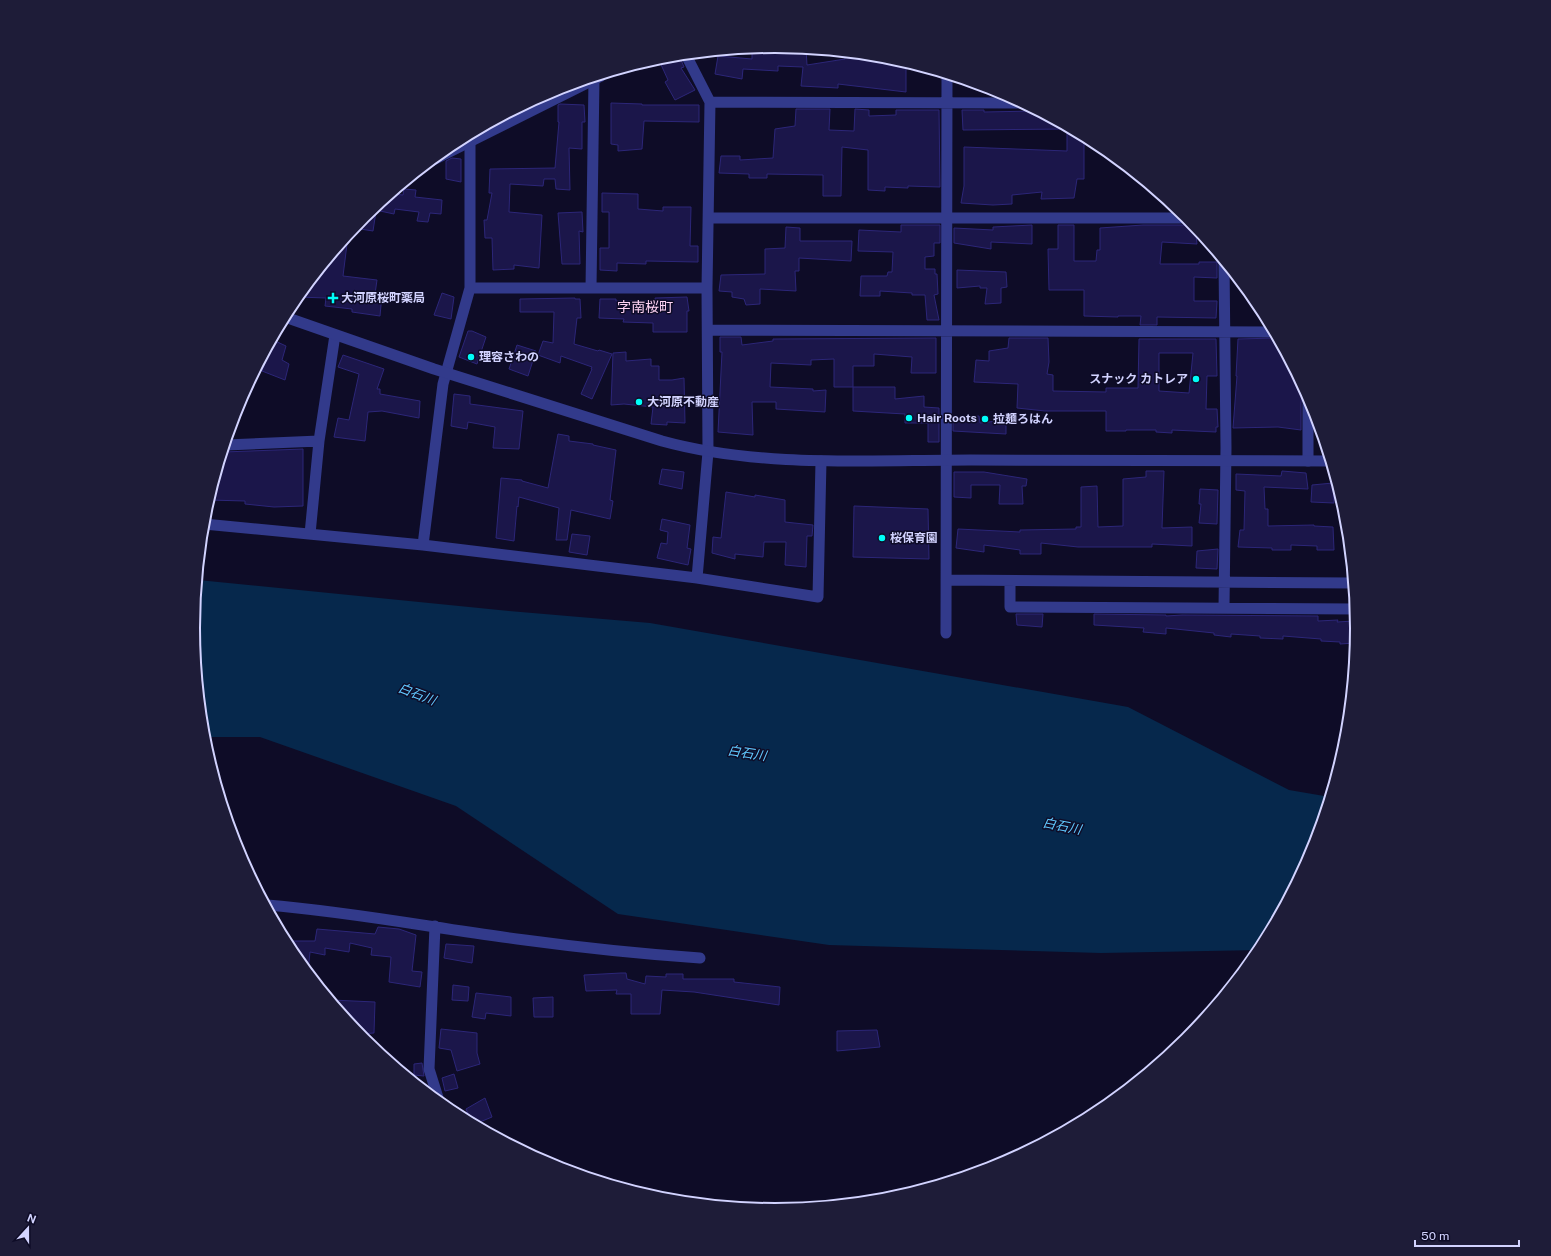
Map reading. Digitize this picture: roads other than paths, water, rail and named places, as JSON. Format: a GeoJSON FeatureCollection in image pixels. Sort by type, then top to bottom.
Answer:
{"type":"FeatureCollection","features":[{"type":"Feature","properties":{"kind":"street"},"geometry":{"type":"LineString","coordinates":[[688,60],[710,102],[707,288],[708,452],[697,578]]}},
{"type":"Feature","properties":{"kind":"street"},"geometry":{"type":"LineString","coordinates":[[946,633],[947,80]]}},
{"type":"Feature","properties":{"kind":"street"},"geometry":{"type":"LineString","coordinates":[[591,288],[597,82]]}},
{"type":"Feature","properties":{"kind":"street"},"geometry":{"type":"LineString","coordinates":[[465,145],[565,93]]}},
{"type":"Feature","properties":{"kind":"street"},"geometry":{"type":"LineString","coordinates":[[710,102],[1009,103]]}},
{"type":"Feature","properties":{"kind":"street"},"geometry":{"type":"LineString","coordinates":[[423,545],[442,388],[470,288],[470,142]]}},
{"type":"Feature","properties":{"kind":"street"},"geometry":{"type":"LineString","coordinates":[[709,218],[1179,218]]}},
{"type":"Feature","properties":{"kind":"street"},"geometry":{"type":"LineString","coordinates":[[1224,268],[1226,461],[1224,608]]}},
{"type":"Feature","properties":{"kind":"street"},"geometry":{"type":"LineString","coordinates":[[470,288],[707,288]]}},
{"type":"Feature","properties":{"kind":"street"},"geometry":{"type":"LineString","coordinates":[[291,319],[446,372],[662,441],[708,452],[749,457],[821,461],[1326,461]]}},
{"type":"Feature","properties":{"kind":"street"},"geometry":{"type":"LineString","coordinates":[[708,330],[1268,332]]}},
{"type":"Feature","properties":{"kind":"street"},"geometry":{"type":"LineString","coordinates":[[310,534],[319,441],[334,335]]}},
{"type":"Feature","properties":{"kind":"street"},"geometry":{"type":"LineString","coordinates":[[1308,411],[1308,461]]}},
{"type":"Feature","properties":{"kind":"street"},"geometry":{"type":"LineString","coordinates":[[230,445],[319,441]]}},
{"type":"Feature","properties":{"kind":"street"},"geometry":{"type":"LineString","coordinates":[[210,525],[423,545],[697,578],[818,597],[821,461]]}},
{"type":"Feature","properties":{"kind":"street"},"geometry":{"type":"LineString","coordinates":[[946,580],[1348,583]]}},
{"type":"Feature","properties":{"kind":"street"},"geometry":{"type":"LineString","coordinates":[[1010,581],[1010,607],[1349,608]]}},
{"type":"Feature","properties":{"kind":"street"},"geometry":{"type":"LineString","coordinates":[[272,904],[311,908],[524,940],[621,952],[700,958]]}},
{"type":"Feature","properties":{"kind":"street"},"geometry":{"type":"LineString","coordinates":[[435,926],[428,1069],[436,1092]]}},
{"type":"Feature","properties":{"kind":"water","name":"白石川"},"geometry":{"type":"Polygon","coordinates":[[[203,580],[509,611],[650,623],[1128,707],[1289,790],[1325,796],[1307,848],[1291,882],[1273,916],[1252,950],[1101,953],[829,945],[618,914],[456,806],[260,737],[211,737],[205,703],[202,666],[200,628],[203,580]]]}},
{"type":"Feature","properties":{"kind":"place","name":"大河原桜町薬局"},"geometry":{"type":"Point","coordinates":[333,298]}},
{"type":"Feature","properties":{"kind":"place","name":"理容さわの"},"geometry":{"type":"Point","coordinates":[471,357]}},
{"type":"Feature","properties":{"kind":"place","name":"スナック カトレア"},"geometry":{"type":"Point","coordinates":[1196,379]}},
{"type":"Feature","properties":{"kind":"place","name":"大河原不動産"},"geometry":{"type":"Point","coordinates":[639,402]}},
{"type":"Feature","properties":{"kind":"place","name":"Hair Roots"},"geometry":{"type":"Point","coordinates":[909,418]}},
{"type":"Feature","properties":{"kind":"place","name":"拉麺ろはん"},"geometry":{"type":"Point","coordinates":[985,419]}},
{"type":"Feature","properties":{"kind":"place","name":"桜保育園"},"geometry":{"type":"Point","coordinates":[882,538]}},
{"type":"Feature","properties":{"kind":"district","name":"字南桜町"},"geometry":{"type":"Point","coordinates":[645,307]}}]}
